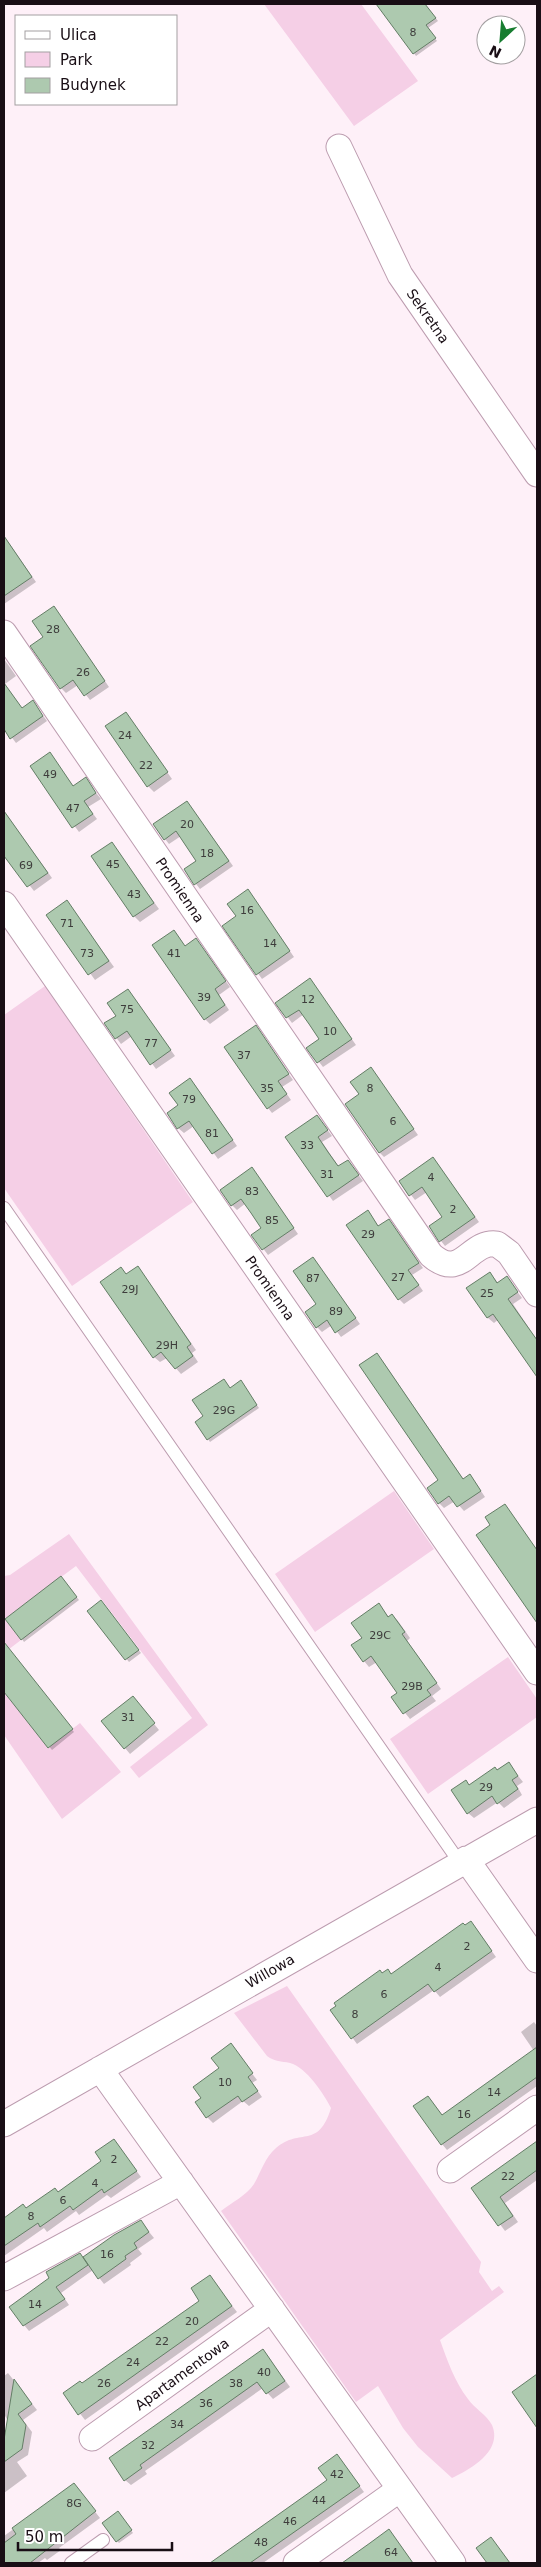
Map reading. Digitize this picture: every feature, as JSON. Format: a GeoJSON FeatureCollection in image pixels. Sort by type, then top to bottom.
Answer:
{"type":"FeatureCollection","features":[{"type":"Feature","properties":{"kind":"street","name":"Sekretna"},"geometry":{"type":"LineString","coordinates":[[340,147],[400,275],[537,474]]}},
{"type":"Feature","properties":{"kind":"street","name":"Promienna"},"geometry":{"type":"LineString","coordinates":[[4,633],[431,1255],[444,1264],[454,1264],[482,1247],[497,1244],[509,1253],[537,1294]]}},
{"type":"Feature","properties":{"kind":"street","name":"Promienna"},"geometry":{"type":"LineString","coordinates":[[4,904],[537,1672]]}},
{"type":"Feature","properties":{"kind":"street","name":"Willowa"},"geometry":{"type":"LineString","coordinates":[[4,2124],[537,1820]]}},
{"type":"Feature","properties":{"kind":"street"},"geometry":{"type":"LineString","coordinates":[[463,1861],[537,1960]]}},
{"type":"Feature","properties":{"kind":"street"},"geometry":{"type":"LineString","coordinates":[[100,2069],[453,2563]]}},
{"type":"Feature","properties":{"kind":"street"},"geometry":{"type":"LineString","coordinates":[[450,2170],[537,2108]]}},
{"type":"Feature","properties":{"kind":"street"},"geometry":{"type":"LineString","coordinates":[[4,2278],[181,2182]]}},
{"type":"Feature","properties":{"kind":"street","name":"Apartamentowa"},"geometry":{"type":"LineString","coordinates":[[92,2438],[272,2309]]}},
{"type":"Feature","properties":{"kind":"street"},"geometry":{"type":"LineString","coordinates":[[296,2563],[400,2489]]}},
{"type":"Feature","properties":{"kind":"lane"},"geometry":{"type":"LineString","coordinates":[[4,1208],[463,1861]]}},
{"type":"Feature","properties":{"kind":"lane"},"geometry":{"type":"LineString","coordinates":[[71,2563],[103,2540]]}},
{"type":"Feature","properties":{"kind":"green space"},"geometry":{"type":"Polygon","coordinates":[[[264,4],[361,4],[418,81],[354,126],[264,4]]]}},
{"type":"Feature","properties":{"kind":"green space"},"geometry":{"type":"Polygon","coordinates":[[[45,986],[193,1202],[72,1286],[4,1188],[4,1015],[45,986]]]}},
{"type":"Feature","properties":{"kind":"green space"},"geometry":{"type":"Polygon","coordinates":[[[394,1491],[434,1549],[315,1632],[275,1574],[394,1491]]]}},
{"type":"Feature","properties":{"kind":"green space"},"geometry":{"type":"Polygon","coordinates":[[[69,1534],[208,1725],[139,1778],[130,1767],[192,1718],[76,1566],[5,1619],[21,1640],[4,1653],[4,1576],[10,1575],[69,1534]]]}},
{"type":"Feature","properties":{"kind":"green space"},"geometry":{"type":"Polygon","coordinates":[[[508,1657],[537,1699],[537,1717],[428,1794],[390,1739],[508,1657]]]}},
{"type":"Feature","properties":{"kind":"green space"},"geometry":{"type":"Polygon","coordinates":[[[4,1692],[48,1748],[80,1723],[121,1772],[62,1819],[4,1735],[4,1692]]]}},
{"type":"Feature","properties":{"kind":"green space"},"geometry":{"type":"Polygon","coordinates":[[[287,1986],[481,2262],[479,2272],[492,2291],[499,2286],[504,2292],[440,2340],[463,2392],[490,2421],[494,2434],[493,2443],[483,2458],[468,2470],[452,2478],[418,2447],[403,2428],[378,2386],[356,2402],[221,2211],[251,2188],[266,2160],[276,2148],[293,2139],[314,2134],[326,2121],[331,2108],[319,2089],[302,2070],[290,2063],[267,2056],[234,2013],[287,1986]]]}},
{"type":"Feature","properties":{"kind":"building"},"geometry":{"type":"Polygon","coordinates":[[[376,4],[425,4],[436,18],[426,25],[436,38],[413,54],[376,4]]]}},
{"type":"Feature","properties":{"kind":"building"},"geometry":{"type":"Polygon","coordinates":[[[4,536],[32,577],[4,596],[4,536]]]}},
{"type":"Feature","properties":{"kind":"building"},"geometry":{"type":"Polygon","coordinates":[[[54,606],[105,681],[84,696],[73,680],[60,689],[30,646],[43,637],[32,621],[54,606]]]}},
{"type":"Feature","properties":{"kind":"building"},"geometry":{"type":"Polygon","coordinates":[[[4,683],[22,708],[33,700],[43,716],[10,739],[4,729],[4,683]]]}},
{"type":"Feature","properties":{"kind":"building"},"geometry":{"type":"Polygon","coordinates":[[[126,712],[168,772],[147,787],[105,726],[126,712]]]}},
{"type":"Feature","properties":{"kind":"building"},"geometry":{"type":"Polygon","coordinates":[[[50,752],[73,786],[86,777],[96,793],[84,801],[93,814],[72,828],[30,766],[50,752]]]}},
{"type":"Feature","properties":{"kind":"building"},"geometry":{"type":"Polygon","coordinates":[[[187,801],[229,861],[194,885],[184,869],[196,861],[176,831],[164,840],[153,824],[187,801]]]}},
{"type":"Feature","properties":{"kind":"building"},"geometry":{"type":"Polygon","coordinates":[[[4,811],[48,873],[27,887],[4,856],[4,811]]]}},
{"type":"Feature","properties":{"kind":"building"},"geometry":{"type":"Polygon","coordinates":[[[112,842],[154,903],[133,917],[91,856],[112,842]]]}},
{"type":"Feature","properties":{"kind":"building"},"geometry":{"type":"Polygon","coordinates":[[[248,889],[290,951],[256,975],[222,926],[236,916],[227,904],[248,889]]]}},
{"type":"Feature","properties":{"kind":"building"},"geometry":{"type":"Polygon","coordinates":[[[67,900],[109,961],[88,975],[46,915],[67,900]]]}},
{"type":"Feature","properties":{"kind":"building"},"geometry":{"type":"Polygon","coordinates":[[[174,930],[185,946],[196,938],[226,981],[215,989],[225,1005],[204,1020],[152,945],[174,930]]]}},
{"type":"Feature","properties":{"kind":"building"},"geometry":{"type":"Polygon","coordinates":[[[310,978],[352,1039],[317,1063],[306,1048],[319,1039],[309,1024],[299,1010],[286,1018],[275,1003],[310,978]]]}},
{"type":"Feature","properties":{"kind":"building"},"geometry":{"type":"Polygon","coordinates":[[[128,989],[171,1050],[150,1065],[127,1031],[115,1039],[104,1023],[116,1016],[107,1003],[128,989]]]}},
{"type":"Feature","properties":{"kind":"building"},"geometry":{"type":"Polygon","coordinates":[[[256,1025],[289,1074],[278,1081],[287,1094],[267,1109],[224,1047],[256,1025]]]}},
{"type":"Feature","properties":{"kind":"building"},"geometry":{"type":"Polygon","coordinates":[[[371,1067],[414,1129],[379,1153],[345,1104],[359,1094],[350,1082],[371,1067]]]}},
{"type":"Feature","properties":{"kind":"building"},"geometry":{"type":"Polygon","coordinates":[[[190,1078],[233,1140],[212,1154],[189,1121],[177,1129],[167,1113],[178,1105],[169,1093],[190,1078]]]}},
{"type":"Feature","properties":{"kind":"building"},"geometry":{"type":"Polygon","coordinates":[[[317,1115],[328,1130],[318,1137],[328,1152],[338,1166],[348,1160],[359,1175],[327,1197],[285,1137],[317,1115]]]}},
{"type":"Feature","properties":{"kind":"building"},"geometry":{"type":"Polygon","coordinates":[[[433,1157],[475,1217],[439,1242],[429,1226],[442,1217],[422,1187],[409,1196],[399,1181],[433,1157]]]}},
{"type":"Feature","properties":{"kind":"building"},"geometry":{"type":"Polygon","coordinates":[[[252,1167],[294,1228],[262,1250],[251,1235],[261,1228],[251,1213],[241,1199],[231,1206],[220,1190],[252,1167]]]}},
{"type":"Feature","properties":{"kind":"building"},"geometry":{"type":"Polygon","coordinates":[[[368,1210],[378,1226],[389,1219],[419,1263],[408,1270],[419,1285],[398,1300],[346,1225],[368,1210]]]}},
{"type":"Feature","properties":{"kind":"building"},"geometry":{"type":"Polygon","coordinates":[[[313,1257],[356,1318],[335,1333],[327,1320],[316,1328],[305,1312],[316,1304],[293,1271],[313,1257]]]}},
{"type":"Feature","properties":{"kind":"building"},"geometry":{"type":"Polygon","coordinates":[[[138,1266],[191,1344],[187,1347],[193,1356],[175,1369],[161,1352],[153,1358],[100,1282],[121,1267],[126,1274],[138,1266]]]}},
{"type":"Feature","properties":{"kind":"building"},"geometry":{"type":"Polygon","coordinates":[[[490,1272],[497,1283],[507,1276],[518,1292],[508,1299],[537,1340],[537,1377],[493,1314],[487,1318],[466,1288],[490,1272]]]}},
{"type":"Feature","properties":{"kind":"building"},"geometry":{"type":"Polygon","coordinates":[[[377,1353],[463,1479],[470,1474],[481,1491],[457,1507],[449,1496],[438,1504],[427,1488],[438,1480],[359,1365],[377,1353]]]}},
{"type":"Feature","properties":{"kind":"building"},"geometry":{"type":"Polygon","coordinates":[[[224,1379],[230,1388],[241,1380],[257,1405],[207,1440],[195,1422],[203,1416],[192,1400],[224,1379]]]}},
{"type":"Feature","properties":{"kind":"building"},"geometry":{"type":"Polygon","coordinates":[[[505,1504],[537,1550],[537,1623],[476,1535],[490,1525],[485,1517],[505,1504]]]}},
{"type":"Feature","properties":{"kind":"building"},"geometry":{"type":"Polygon","coordinates":[[[61,1576],[77,1597],[21,1640],[5,1619],[61,1576]]]}},
{"type":"Feature","properties":{"kind":"building"},"geometry":{"type":"Polygon","coordinates":[[[101,1600],[139,1650],[125,1660],[87,1611],[101,1600]]]}},
{"type":"Feature","properties":{"kind":"building"},"geometry":{"type":"Polygon","coordinates":[[[379,1603],[388,1617],[392,1614],[405,1632],[402,1634],[437,1683],[427,1690],[431,1695],[403,1714],[391,1697],[397,1693],[371,1656],[363,1662],[351,1645],[362,1638],[351,1623],[379,1603]]]}},
{"type":"Feature","properties":{"kind":"building"},"geometry":{"type":"Polygon","coordinates":[[[4,1642],[73,1729],[48,1748],[4,1692],[4,1642]]]}},
{"type":"Feature","properties":{"kind":"building"},"geometry":{"type":"Polygon","coordinates":[[[133,1696],[155,1723],[124,1749],[101,1721],[133,1696]]]}},
{"type":"Feature","properties":{"kind":"building"},"geometry":{"type":"Polygon","coordinates":[[[509,1762],[518,1776],[512,1780],[518,1789],[497,1804],[492,1796],[467,1814],[451,1790],[466,1780],[469,1785],[495,1767],[497,1770],[509,1762]]]}},
{"type":"Feature","properties":{"kind":"building"},"geometry":{"type":"Polygon","coordinates":[[[471,1921],[492,1951],[434,1992],[428,1984],[351,2039],[330,2010],[336,2006],[334,2003],[380,1970],[382,1973],[388,1969],[391,1974],[463,1923],[465,1925],[471,1921]]]}},
{"type":"Feature","properties":{"kind":"building"},"geometry":{"type":"Polygon","coordinates":[[[231,2043],[253,2073],[248,2077],[258,2091],[242,2102],[238,2096],[206,2118],[195,2102],[201,2098],[193,2087],[219,2068],[211,2058],[231,2043]]]}},
{"type":"Feature","properties":{"kind":"building"},"geometry":{"type":"Polygon","coordinates":[[[537,2047],[537,2077],[441,2145],[413,2106],[428,2096],[442,2115],[537,2047]]]}},
{"type":"Feature","properties":{"kind":"building"},"geometry":{"type":"Polygon","coordinates":[[[114,2139],[137,2171],[104,2193],[102,2189],[73,2210],[70,2206],[40,2227],[38,2223],[4,2246],[4,2218],[23,2204],[26,2208],[55,2188],[58,2192],[101,2161],[95,2152],[114,2139]]]}},
{"type":"Feature","properties":{"kind":"building"},"geometry":{"type":"Polygon","coordinates":[[[537,2141],[537,2170],[500,2197],[513,2216],[498,2226],[471,2188],[537,2141]]]}},
{"type":"Feature","properties":{"kind":"building"},"geometry":{"type":"Polygon","coordinates":[[[141,2220],[149,2232],[134,2243],[137,2248],[125,2256],[126,2259],[98,2279],[83,2257],[114,2235],[141,2220]]]}},
{"type":"Feature","properties":{"kind":"building"},"geometry":{"type":"Polygon","coordinates":[[[80,2253],[88,2265],[56,2287],[65,2299],[23,2326],[9,2307],[49,2278],[46,2272],[80,2253]]]}},
{"type":"Feature","properties":{"kind":"building"},"geometry":{"type":"Polygon","coordinates":[[[210,2275],[232,2306],[78,2415],[63,2393],[80,2381],[82,2383],[199,2301],[191,2288],[210,2275]]]}},
{"type":"Feature","properties":{"kind":"building"},"geometry":{"type":"Polygon","coordinates":[[[263,2349],[285,2381],[266,2394],[257,2382],[140,2465],[142,2468],[124,2481],[109,2458],[263,2349]]]}},
{"type":"Feature","properties":{"kind":"building"},"geometry":{"type":"Polygon","coordinates":[[[537,2374],[537,2428],[512,2392],[537,2374]]]}},
{"type":"Feature","properties":{"kind":"building"},"geometry":{"type":"Polygon","coordinates":[[[14,2379],[32,2404],[18,2414],[26,2425],[22,2449],[4,2462],[4,2440],[14,2379]]]}},
{"type":"Feature","properties":{"kind":"building"},"geometry":{"type":"Polygon","coordinates":[[[337,2454],[360,2486],[250,2563],[210,2563],[327,2480],[318,2468],[337,2454]]]}},
{"type":"Feature","properties":{"kind":"building"},"geometry":{"type":"Polygon","coordinates":[[[74,2483],[96,2511],[30,2563],[4,2563],[4,2543],[16,2534],[12,2528],[74,2483]]]}},
{"type":"Feature","properties":{"kind":"building"},"geometry":{"type":"Polygon","coordinates":[[[118,2511],[132,2530],[116,2542],[102,2523],[118,2511]]]}},
{"type":"Feature","properties":{"kind":"building"},"geometry":{"type":"Polygon","coordinates":[[[389,2529],[413,2563],[342,2563],[370,2543],[389,2529]]]}},
{"type":"Feature","properties":{"kind":"building"},"geometry":{"type":"Polygon","coordinates":[[[491,2537],[510,2563],[487,2563],[476,2548],[491,2537]]]}}]}
